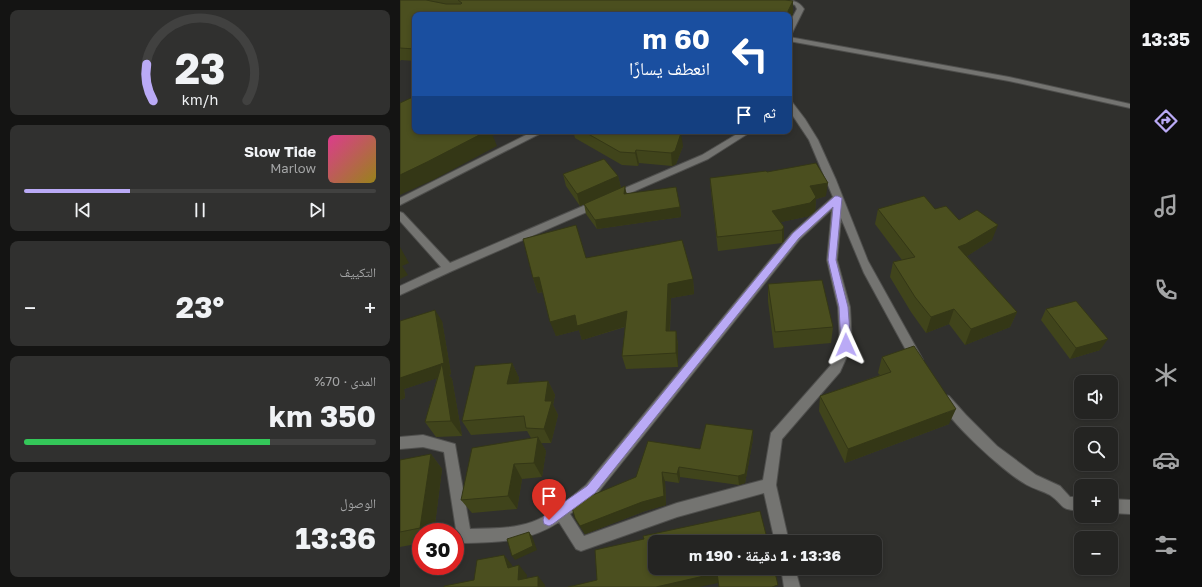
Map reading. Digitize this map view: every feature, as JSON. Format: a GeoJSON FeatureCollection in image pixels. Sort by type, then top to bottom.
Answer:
{"type":"FeatureCollection","features":[{"type":"Feature","properties":{"kind":"street"},"geometry":{"type":"LineString","coordinates":[[784,0],[796,4],[801,9],[792,26]]}},
{"type":"Feature","properties":{"kind":"street"},"geometry":{"type":"LineString","coordinates":[[792,40],[1009,79],[1130,106]]}},
{"type":"Feature","properties":{"kind":"street"},"geometry":{"type":"LineString","coordinates":[[792,108],[799,116],[817,146],[863,261],[923,370]]}},
{"type":"Feature","properties":{"kind":"street"},"geometry":{"type":"LineString","coordinates":[[400,202],[535,134]]}},
{"type":"Feature","properties":{"kind":"street"},"geometry":{"type":"LineString","coordinates":[[400,291],[448,268],[705,157],[743,134]]}},
{"type":"Feature","properties":{"kind":"street"},"geometry":{"type":"LineString","coordinates":[[780,535],[769,485],[776,436],[836,368],[846,345],[844,307],[832,260],[838,198]]}},
{"type":"Feature","properties":{"kind":"street"},"geometry":{"type":"LineString","coordinates":[[400,443],[423,441],[450,448],[464,536],[504,534],[536,527],[561,513],[591,490],[796,236],[838,198]]}},
{"type":"Feature","properties":{"kind":"street"},"geometry":{"type":"LineString","coordinates":[[400,215],[448,268]]}},
{"type":"Feature","properties":{"kind":"street"},"geometry":{"type":"LineString","coordinates":[[936,389],[961,419],[992,450],[1031,480],[1055,491],[1067,503],[1074,504]]}},
{"type":"Feature","properties":{"kind":"street"},"geometry":{"type":"LineString","coordinates":[[561,513],[581,544],[678,510],[769,485]]}},
{"type":"Feature","properties":{"kind":"street"},"geometry":{"type":"LineString","coordinates":[[1118,507],[1130,508]]}},
{"type":"Feature","properties":{"kind":"street"},"geometry":{"type":"LineString","coordinates":[[789,575],[792,587]]}},
{"type":"Feature","properties":{"kind":"building"},"geometry":{"type":"Polygon","coordinates":[[[400,0],[426,0],[446,4],[462,3],[458,0],[793,1],[788,12],[412,12],[412,49],[400,48],[400,0]]]}},
{"type":"Feature","properties":{"kind":"building"},"geometry":{"type":"Polygon","coordinates":[[[412,97],[412,134],[481,134],[400,175],[400,103],[412,97]]]}},
{"type":"Feature","properties":{"kind":"building"},"geometry":{"type":"Polygon","coordinates":[[[588,134],[681,134],[675,151],[671,153],[636,150],[635,153],[620,152],[588,134]]]}},
{"type":"Feature","properties":{"kind":"building"},"geometry":{"type":"Polygon","coordinates":[[[604,159],[618,176],[577,194],[563,174],[604,159]]]}},
{"type":"Feature","properties":{"kind":"building"},"geometry":{"type":"Polygon","coordinates":[[[816,163],[828,183],[810,186],[816,197],[810,203],[772,211],[784,227],[782,230],[717,237],[710,178],[767,172],[816,163]]]}},
{"type":"Feature","properties":{"kind":"building"},"geometry":{"type":"Polygon","coordinates":[[[625,186],[624,194],[676,187],[680,207],[595,220],[584,204],[625,186]]]}},
{"type":"Feature","properties":{"kind":"building"},"geometry":{"type":"Polygon","coordinates":[[[924,196],[935,209],[946,206],[959,220],[977,210],[998,225],[966,244],[958,247],[1017,312],[971,329],[954,309],[931,317],[915,297],[893,262],[915,257],[878,209],[924,196]]]}},
{"type":"Feature","properties":{"kind":"building"},"geometry":{"type":"Polygon","coordinates":[[[576,225],[586,258],[682,240],[693,279],[668,284],[666,331],[676,331],[676,353],[622,356],[627,311],[577,326],[575,315],[550,322],[539,277],[533,278],[523,239],[576,225]]]}},
{"type":"Feature","properties":{"kind":"building"},"geometry":{"type":"Polygon","coordinates":[[[822,280],[833,327],[775,332],[768,284],[822,280]]]}},
{"type":"Feature","properties":{"kind":"building"},"geometry":{"type":"Polygon","coordinates":[[[1076,301],[1108,339],[1076,348],[1046,309],[1076,301]]]}},
{"type":"Feature","properties":{"kind":"building"},"geometry":{"type":"Polygon","coordinates":[[[435,310],[444,363],[400,378],[400,321],[435,310]]]}},
{"type":"Feature","properties":{"kind":"building"},"geometry":{"type":"Polygon","coordinates":[[[914,346],[956,409],[848,449],[820,396],[891,372],[882,357],[914,346]]]}},
{"type":"Feature","properties":{"kind":"building"},"geometry":{"type":"Polygon","coordinates":[[[442,363],[451,421],[425,422],[442,363]]]}},
{"type":"Feature","properties":{"kind":"building"},"geometry":{"type":"Polygon","coordinates":[[[512,363],[507,384],[548,381],[545,401],[552,401],[544,429],[526,428],[524,416],[462,421],[475,366],[512,363]]]}},
{"type":"Feature","properties":{"kind":"building"},"geometry":{"type":"Polygon","coordinates":[[[706,424],[753,430],[745,474],[738,476],[679,467],[677,474],[662,472],[664,496],[642,502],[580,526],[575,518],[571,504],[636,477],[648,441],[700,449],[706,424]]]}},
{"type":"Feature","properties":{"kind":"building"},"geometry":{"type":"Polygon","coordinates":[[[538,437],[534,463],[514,464],[508,496],[461,500],[472,448],[538,437]]]}},
{"type":"Feature","properties":{"kind":"building"},"geometry":{"type":"Polygon","coordinates":[[[431,454],[421,523],[412,523],[412,530],[400,532],[400,460],[431,454]]]}},
{"type":"Feature","properties":{"kind":"building"},"geometry":{"type":"Polygon","coordinates":[[[760,511],[766,535],[648,535],[648,575],[708,575],[656,587],[568,587],[597,580],[595,550],[644,539],[643,536],[760,511]]]}},
{"type":"Feature","properties":{"kind":"building"},"geometry":{"type":"Polygon","coordinates":[[[529,532],[533,546],[512,556],[507,539],[529,532]]]}},
{"type":"Feature","properties":{"kind":"building"},"geometry":{"type":"Polygon","coordinates":[[[504,555],[508,568],[519,565],[518,580],[538,576],[538,587],[444,587],[474,580],[477,560],[504,555]]]}},
{"type":"Feature","properties":{"kind":"building"},"geometry":{"type":"Polygon","coordinates":[[[717,575],[776,575],[778,585],[772,587],[719,587],[717,575]]]}},
{"type":"Feature","properties":{"kind":"route"},"geometry":{"type":"LineString","coordinates":[[549,520],[561,513],[591,490],[796,236],[838,198],[832,260],[844,307],[846,345]]}}]}
